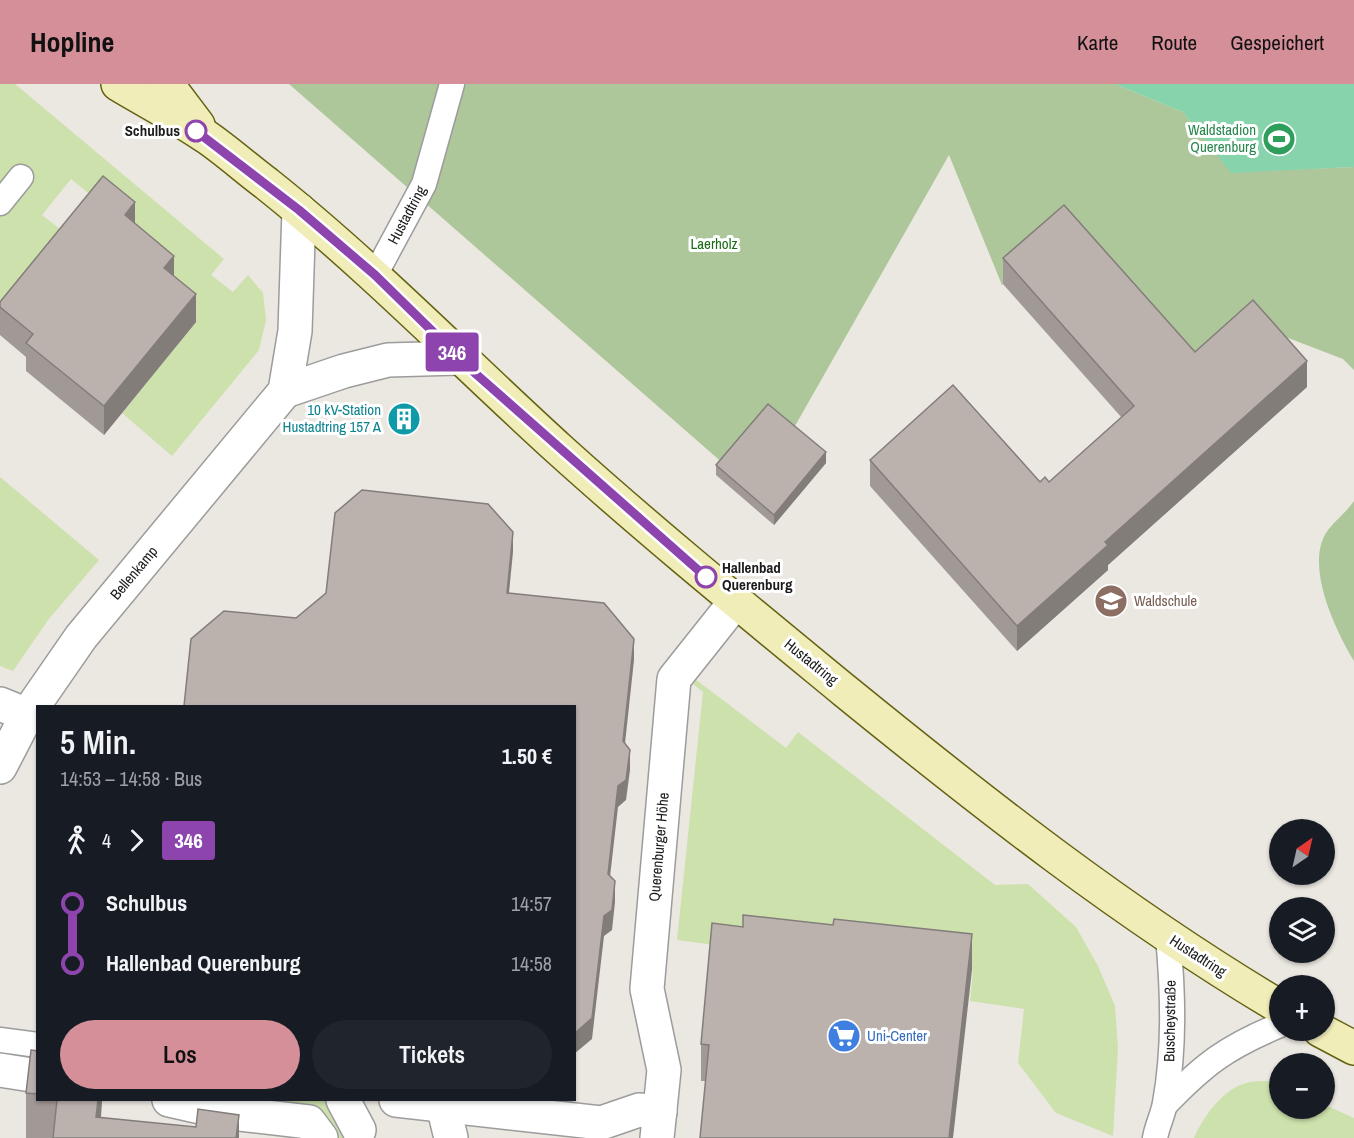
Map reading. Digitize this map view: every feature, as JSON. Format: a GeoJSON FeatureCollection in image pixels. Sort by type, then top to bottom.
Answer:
{"type":"FeatureCollection","features":[{"type":"Feature","properties":{"kind":"street","name":"Hustadtring"},"geometry":{"type":"LineString","coordinates":[[118,84],[208,138],[299,210],[375,275],[458,358],[564,454],[736,602],[947,774],[1055,856],[1168,936],[1269,1000]]}},
{"type":"Feature","properties":{"kind":"street","name":"Hustadtring"},"geometry":{"type":"LineString","coordinates":[[167,84],[208,138]]}},
{"type":"Feature","properties":{"kind":"street","name":"Bellenkamp"},"geometry":{"type":"LineString","coordinates":[[0,767],[13,709],[81,637],[285,391],[296,331],[299,210]]}},
{"type":"Feature","properties":{"kind":"street"},"geometry":{"type":"LineString","coordinates":[[285,391],[344,371],[388,360],[458,358]]}},
{"type":"Feature","properties":{"kind":"street","name":"Querenburger Höhe"},"geometry":{"type":"LineString","coordinates":[[659,1125],[664,1070],[647,989],[674,679],[736,602]]}},
{"type":"Feature","properties":{"kind":"street"},"geometry":{"type":"LineString","coordinates":[[1335,1038],[1354,1048]]}},
{"type":"Feature","properties":{"kind":"street"},"geometry":{"type":"LineString","coordinates":[[0,1070],[36,1076]]}},
{"type":"Feature","properties":{"kind":"street"},"geometry":{"type":"LineString","coordinates":[[173,1101],[222,1112],[309,1122],[321,1138]]}},
{"type":"Feature","properties":{"kind":"street"},"geometry":{"type":"LineString","coordinates":[[344,1101],[359,1130]]}},
{"type":"Feature","properties":{"kind":"street","name":"Querenburger Höhe"},"geometry":{"type":"LineString","coordinates":[[405,1101],[443,1105],[531,1127],[601,1123],[639,1110],[659,1125]]}},
{"type":"Feature","properties":{"kind":"street"},"geometry":{"type":"LineString","coordinates":[[443,1105],[451,1138]]}},
{"type":"Feature","properties":{"kind":"lane","name":"Hustadtring"},"geometry":{"type":"LineString","coordinates":[[375,275],[424,184],[452,84]]}},
{"type":"Feature","properties":{"kind":"lane"},"geometry":{"type":"LineString","coordinates":[[0,203],[21,177]]}},
{"type":"Feature","properties":{"kind":"lane","name":"Buscheystraße"},"geometry":{"type":"LineString","coordinates":[[1155,1138],[1165,1105],[1174,999],[1168,936]]}},
{"type":"Feature","properties":{"kind":"lane","name":"Buscheystraße"},"geometry":{"type":"LineString","coordinates":[[1165,1105],[1198,1071],[1241,1041],[1269,1030]]}},
{"type":"Feature","properties":{"kind":"lane"},"geometry":{"type":"LineString","coordinates":[[0,1040],[36,1045]]}},
{"type":"Feature","properties":{"kind":"green space"},"geometry":{"type":"Polygon","coordinates":[[[0,84],[15,84],[224,259],[211,275],[233,292],[248,275],[263,293],[266,320],[259,350],[172,456],[122,413],[196,322],[103,205],[71,179],[42,215],[74,240],[0,330],[0,84]]]}},
{"type":"Feature","properties":{"kind":"green space","name":"Laerholz"},"geometry":{"type":"Polygon","coordinates":[[[289,84],[1115,84],[1183,112],[1231,172],[1354,167],[1354,370],[1343,359],[1252,324],[1195,378],[1066,229],[1002,285],[949,155],[791,433],[725,465],[289,84]]]}},
{"type":"Feature","properties":{"kind":"green space","name":"Waldstadion Querenburg"},"geometry":{"type":"Polygon","coordinates":[[[1115,84],[1354,84],[1354,167],[1231,173],[1183,112],[1115,84]]]}},
{"type":"Feature","properties":{"kind":"green space"},"geometry":{"type":"Polygon","coordinates":[[[0,477],[99,560],[48,620],[13,671],[0,666],[0,477]]]}},
{"type":"Feature","properties":{"kind":"green space"},"geometry":{"type":"Polygon","coordinates":[[[1354,501],[1354,661],[1325,599],[1319,563],[1320,547],[1326,533],[1354,501]]]}},
{"type":"Feature","properties":{"kind":"green space"},"geometry":{"type":"Polygon","coordinates":[[[695,679],[786,748],[798,732],[995,885],[1028,884],[1076,927],[1098,966],[1115,1006],[1118,1048],[1113,1136],[1056,1113],[1018,1063],[1024,1009],[970,1001],[973,970],[833,955],[832,960],[677,940],[703,692],[693,684],[695,679]]]}},
{"type":"Feature","properties":{"kind":"green space"},"geometry":{"type":"Polygon","coordinates":[[[1255,1081],[1269,1081],[1269,1119],[1335,1119],[1335,1109],[1354,1118],[1354,1138],[1194,1138],[1208,1113],[1229,1091],[1255,1081]]]}},
{"type":"Feature","properties":{"kind":"green space"},"geometry":{"type":"Polygon","coordinates":[[[222,1101],[325,1101],[335,1109],[355,1138],[331,1138],[222,1101]]]}},
{"type":"Feature","properties":{"kind":"building"},"geometry":{"type":"Polygon","coordinates":[[[103,176],[135,202],[125,215],[174,256],[164,268],[196,294],[104,406],[26,343],[33,334],[0,307],[0,302],[103,176]]]}},
{"type":"Feature","properties":{"kind":"building"},"geometry":{"type":"Polygon","coordinates":[[[1064,205],[1195,352],[1253,300],[1307,361],[1105,542],[1108,545],[1017,626],[870,460],[953,385],[1040,482],[1045,477],[1049,482],[1134,406],[1003,258],[1064,205]]]}},
{"type":"Feature","properties":{"kind":"building"},"geometry":{"type":"Polygon","coordinates":[[[768,404],[826,452],[774,515],[716,465],[768,404]]]}},
{"type":"Feature","properties":{"kind":"building"},"geometry":{"type":"Polygon","coordinates":[[[362,490],[488,504],[513,532],[507,593],[604,603],[634,639],[623,741],[630,750],[626,780],[618,786],[608,874],[615,881],[612,910],[604,916],[592,1018],[576,1032],[576,705],[184,705],[191,639],[224,611],[296,618],[326,593],[335,513],[362,490]]]}},
{"type":"Feature","properties":{"kind":"building","name":"Uni-Center"},"geometry":{"type":"Polygon","coordinates":[[[743,915],[833,925],[834,919],[972,934],[949,1138],[700,1138],[709,1045],[701,1044],[712,923],[743,927],[743,915]]]}},
{"type":"Feature","properties":{"kind":"building"},"geometry":{"type":"Polygon","coordinates":[[[31,1050],[36,1051],[36,1094],[26,1093],[31,1050]]]}},
{"type":"Feature","properties":{"kind":"building"},"geometry":{"type":"Polygon","coordinates":[[[57,1101],[98,1101],[96,1117],[196,1127],[198,1109],[239,1115],[236,1138],[53,1138],[57,1101]]]}},
{"type":"Feature","properties":{"kind":"bus line","name":"346"},"geometry":{"type":"LineString","coordinates":[[196,131],[299,210],[375,275],[458,358],[706,577]]}},
{"type":"Feature","properties":{"kind":"place","name":"Schulbus"},"geometry":{"type":"Point","coordinates":[196,131]}},
{"type":"Feature","properties":{"kind":"place","name":"Waldstadion Querenburg"},"geometry":{"type":"Point","coordinates":[1279,139]}},
{"type":"Feature","properties":{"kind":"place","name":"10 kV-Station Hustadtring 157 A"},"geometry":{"type":"Point","coordinates":[404,419]}},
{"type":"Feature","properties":{"kind":"place","name":"Hallenbad Querenburg"},"geometry":{"type":"Point","coordinates":[706,577]}},
{"type":"Feature","properties":{"kind":"place","name":"Waldschule"},"geometry":{"type":"Point","coordinates":[1111,601]}},
{"type":"Feature","properties":{"kind":"place","name":"Uni-Center"},"geometry":{"type":"Point","coordinates":[844,1036]}}]}
